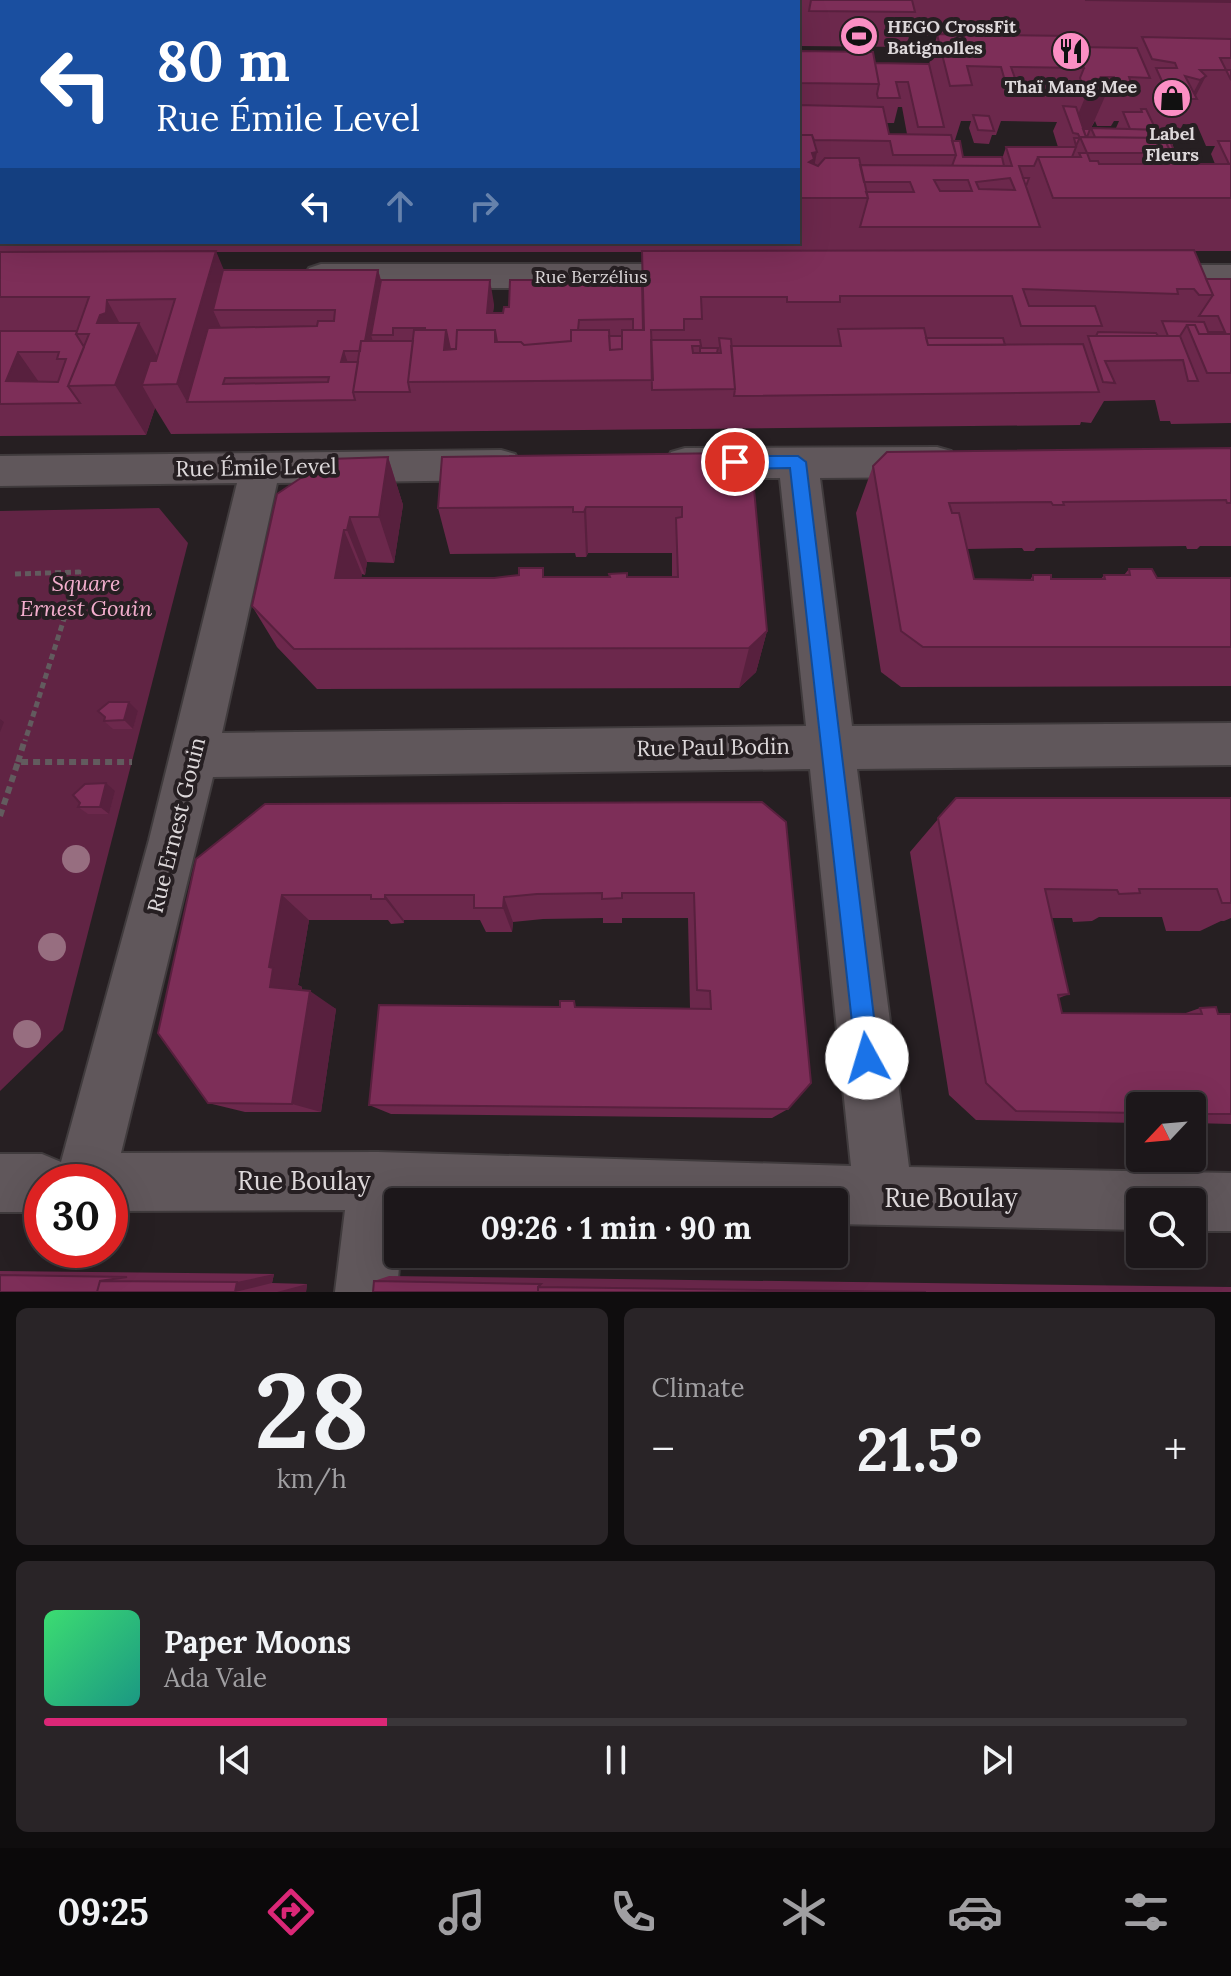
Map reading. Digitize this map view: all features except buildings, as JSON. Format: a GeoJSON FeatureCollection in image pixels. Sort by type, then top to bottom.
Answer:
{"type":"FeatureCollection","features":[{"type":"Feature","properties":{"kind":"street","name":"Rue Berzélius"},"geometry":{"type":"LineString","coordinates":[[284,277],[726,276]]}},
{"type":"Feature","properties":{"kind":"street"},"geometry":{"type":"LineString","coordinates":[[1121,277],[1231,277]]}},
{"type":"Feature","properties":{"kind":"street"},"geometry":{"type":"LineString","coordinates":[[798,462],[883,1196]]}},
{"type":"Feature","properties":{"kind":"street"},"geometry":{"type":"LineString","coordinates":[[656,463],[966,462]]}},
{"type":"Feature","properties":{"kind":"street","name":"Rue Émile Level"},"geometry":{"type":"LineString","coordinates":[[0,471],[530,464]]}},
{"type":"Feature","properties":{"kind":"street","name":"Rue Ernest Gouin"},"geometry":{"type":"LineString","coordinates":[[90,1164],[194,756],[207,689],[261,467]]}},
{"type":"Feature","properties":{"kind":"street","name":"Rue Paul Bodin"},"geometry":{"type":"LineString","coordinates":[[194,756],[261,752],[1231,744]]}},
{"type":"Feature","properties":{"kind":"street"},"geometry":{"type":"LineString","coordinates":[[366,1292],[378,1181]]}},
{"type":"Feature","properties":{"kind":"street","name":"Rue Boulay"},"geometry":{"type":"LineString","coordinates":[[128,1182],[378,1181],[883,1196],[1231,1202]]}},
{"type":"Feature","properties":{"kind":"street"},"geometry":{"type":"LineString","coordinates":[[0,1183],[24,1183]]}},
{"type":"Feature","properties":{"kind":"path"},"geometry":{"type":"LineString","coordinates":[[0,816],[79,572],[15,574]]}},
{"type":"Feature","properties":{"kind":"path"},"geometry":{"type":"LineString","coordinates":[[18,762],[132,762]]}},
{"type":"Feature","properties":{"kind":"green space","name":"Square Ernest Gouin"},"geometry":{"type":"Polygon","coordinates":[[[159,508],[188,543],[63,1030],[0,1091],[0,511],[159,508]]]}},
{"type":"Feature","properties":{"kind":"place","name":"HEGO CrossFit Batignolles"},"geometry":{"type":"Point","coordinates":[859,36]}},
{"type":"Feature","properties":{"kind":"place","name":"Thaï Mang Mee"},"geometry":{"type":"Point","coordinates":[1071,51]}},
{"type":"Feature","properties":{"kind":"place","name":"Label Fleurs"},"geometry":{"type":"Point","coordinates":[1172,98]}},
{"type":"Feature","properties":{"kind":"route"},"geometry":{"type":"LineString","coordinates":[[735,462],[798,462],[867,1058]]}}]}
